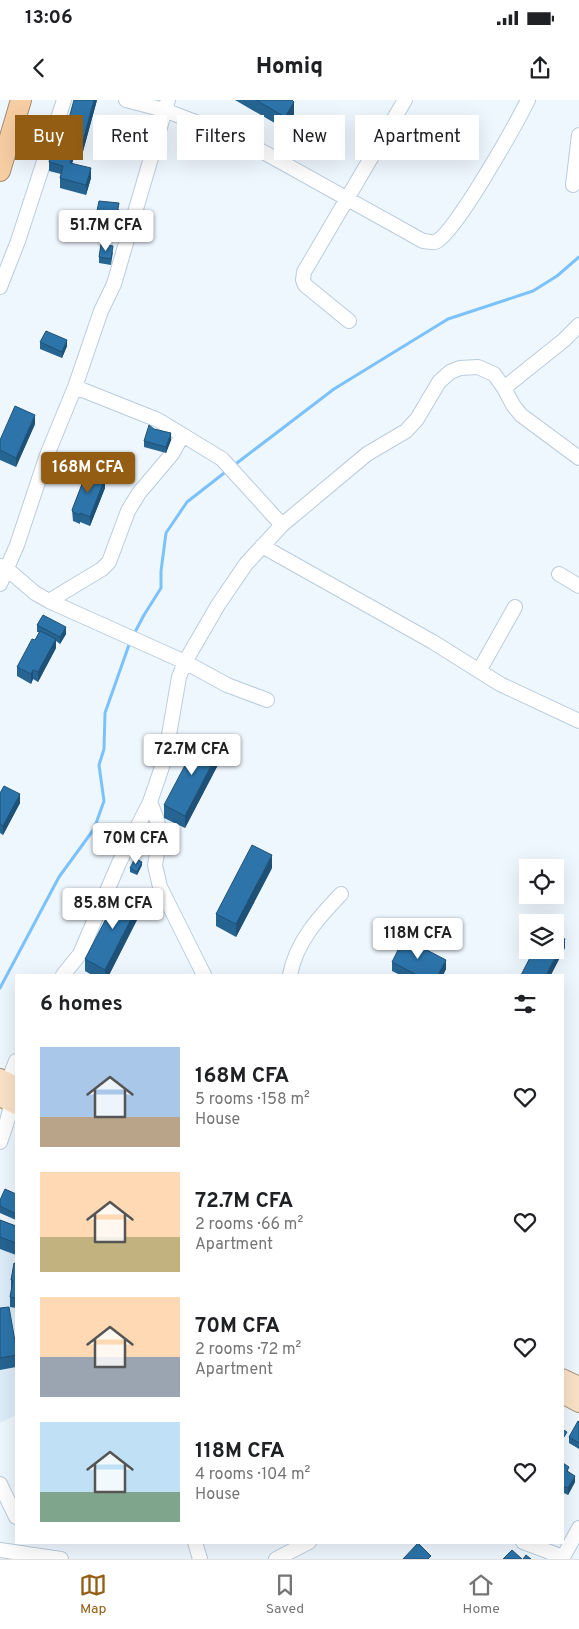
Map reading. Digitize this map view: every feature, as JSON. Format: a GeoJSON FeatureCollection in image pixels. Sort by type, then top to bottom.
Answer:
{"type":"FeatureCollection","features":[{"type":"Feature","properties":{"kind":"highway"},"geometry":{"type":"LineString","coordinates":[[0,171],[21,100]]}},
{"type":"Feature","properties":{"kind":"main road"},"geometry":{"type":"LineString","coordinates":[[564,1379],[579,1386]]}},
{"type":"Feature","properties":{"kind":"main road"},"geometry":{"type":"LineString","coordinates":[[564,1395],[579,1403]]}},
{"type":"Feature","properties":{"kind":"street"},"geometry":{"type":"LineString","coordinates":[[0,287],[64,100]]}},
{"type":"Feature","properties":{"kind":"street"},"geometry":{"type":"LineString","coordinates":[[126,100],[166,105],[240,139],[423,241],[435,242],[443,236],[483,179],[528,100]]}},
{"type":"Feature","properties":{"kind":"street"},"geometry":{"type":"LineString","coordinates":[[349,321],[308,289],[303,280],[304,272],[406,100]]}},
{"type":"Feature","properties":{"kind":"street"},"geometry":{"type":"LineString","coordinates":[[0,584],[4,568],[47,455],[75,387],[101,311],[114,284],[166,105]]}},
{"type":"Feature","properties":{"kind":"street"},"geometry":{"type":"LineString","coordinates":[[574,186],[579,135]]}},
{"type":"Feature","properties":{"kind":"street"},"geometry":{"type":"LineString","coordinates":[[504,388],[564,340],[579,324]]}},
{"type":"Feature","properties":{"kind":"street"},"geometry":{"type":"LineString","coordinates":[[64,974],[80,954],[119,863],[150,802],[165,758],[179,677],[185,662],[218,605],[246,564],[282,525],[367,454],[406,432],[417,419],[439,382],[450,372],[460,368],[478,367],[494,374],[521,415],[579,458]]}},
{"type":"Feature","properties":{"kind":"street"},"geometry":{"type":"LineString","coordinates":[[75,387],[158,420],[222,459],[282,525]]}},
{"type":"Feature","properties":{"kind":"street"},"geometry":{"type":"LineString","coordinates":[[49,600],[102,569],[109,562],[128,511],[139,493],[172,454],[182,436]]}},
{"type":"Feature","properties":{"kind":"street"},"geometry":{"type":"LineString","coordinates":[[262,546],[433,642],[500,684],[579,721]]}},
{"type":"Feature","properties":{"kind":"street"},"geometry":{"type":"LineString","coordinates":[[4,568],[34,593],[185,662],[227,685],[267,700]]}},
{"type":"Feature","properties":{"kind":"street"},"geometry":{"type":"LineString","coordinates":[[559,574],[579,586]]}},
{"type":"Feature","properties":{"kind":"street"},"geometry":{"type":"LineString","coordinates":[[479,671],[515,607]]}},
{"type":"Feature","properties":{"kind":"street"},"geometry":{"type":"LineString","coordinates":[[150,802],[157,820],[160,836],[155,865],[160,887],[204,974]]}},
{"type":"Feature","properties":{"kind":"street"},"geometry":{"type":"LineString","coordinates":[[290,974],[296,954],[304,938],[318,918],[341,894]]}},
{"type":"Feature","properties":{"kind":"street"},"geometry":{"type":"LineString","coordinates":[[0,1142],[7,1124],[8,1092],[15,1065]]}},
{"type":"Feature","properties":{"kind":"street"},"geometry":{"type":"LineString","coordinates":[[0,1484],[15,1516]]}},
{"type":"Feature","properties":{"kind":"street"},"geometry":{"type":"LineString","coordinates":[[528,1544],[562,1558],[579,1528]]}},
{"type":"Feature","properties":{"kind":"street"},"geometry":{"type":"LineString","coordinates":[[196,1544],[200,1559]]}},
{"type":"Feature","properties":{"kind":"street"},"geometry":{"type":"LineString","coordinates":[[276,1559],[305,1544]]}},
{"type":"Feature","properties":{"kind":"street"},"geometry":{"type":"LineString","coordinates":[[0,1550],[23,1548],[61,1559]]}},
{"type":"Feature","properties":{"kind":"shaded area"},"geometry":{"type":"Polygon","coordinates":[[[0,1232],[15,1238],[15,1416],[0,1423],[0,1232]]]}},
{"type":"Feature","properties":{"kind":"building"},"geometry":{"type":"Polygon","coordinates":[[[74,100],[94,100],[83,141],[83,115],[70,115],[74,100]]]}},
{"type":"Feature","properties":{"kind":"building"},"geometry":{"type":"Polygon","coordinates":[[[256,100],[292,100],[294,102],[286,115],[282,115],[256,100]]]}},
{"type":"Feature","properties":{"kind":"building"},"geometry":{"type":"Polygon","coordinates":[[[50,160],[71,160],[70,163],[91,168],[86,185],[60,178],[63,166],[49,162],[50,160]]]}},
{"type":"Feature","properties":{"kind":"building"},"geometry":{"type":"Polygon","coordinates":[[[99,201],[119,203],[117,214],[97,211],[99,201]]]}},
{"type":"Feature","properties":{"kind":"building"},"geometry":{"type":"Polygon","coordinates":[[[101,244],[113,246],[111,259],[99,257],[101,244]]]}},
{"type":"Feature","properties":{"kind":"building"},"geometry":{"type":"Polygon","coordinates":[[[46,331],[67,340],[62,352],[40,342],[46,331]]]}},
{"type":"Feature","properties":{"kind":"building"},"geometry":{"type":"Polygon","coordinates":[[[15,406],[35,415],[16,458],[0,450],[0,440],[15,406]]]}},
{"type":"Feature","properties":{"kind":"building"},"geometry":{"type":"Polygon","coordinates":[[[149,425],[154,429],[171,433],[166,447],[144,441],[149,425]]]}},
{"type":"Feature","properties":{"kind":"building"},"geometry":{"type":"Polygon","coordinates":[[[76,456],[94,464],[91,473],[87,471],[86,474],[71,467],[76,456]]]}},
{"type":"Feature","properties":{"kind":"building"},"geometry":{"type":"Polygon","coordinates":[[[87,471],[105,478],[90,517],[80,513],[80,515],[72,510],[87,471]]]}},
{"type":"Feature","properties":{"kind":"building"},"geometry":{"type":"Polygon","coordinates":[[[43,615],[66,627],[60,637],[37,625],[43,615]]]}},
{"type":"Feature","properties":{"kind":"building"},"geometry":{"type":"Polygon","coordinates":[[[40,631],[56,639],[38,672],[33,670],[31,674],[17,667],[32,639],[35,640],[40,631]]]}},
{"type":"Feature","properties":{"kind":"building"},"geometry":{"type":"Polygon","coordinates":[[[200,737],[221,747],[185,816],[164,805],[200,737]]]}},
{"type":"Feature","properties":{"kind":"building"},"geometry":{"type":"Polygon","coordinates":[[[4,786],[20,794],[3,826],[0,824],[0,793],[4,786]]]}},
{"type":"Feature","properties":{"kind":"building"},"geometry":{"type":"Polygon","coordinates":[[[252,845],[272,855],[236,924],[216,914],[252,845]]]}},
{"type":"Feature","properties":{"kind":"building"},"geometry":{"type":"Polygon","coordinates":[[[135,858],[142,862],[137,872],[130,868],[135,858]]]}},
{"type":"Feature","properties":{"kind":"building"},"geometry":{"type":"Polygon","coordinates":[[[121,890],[141,900],[105,970],[85,959],[121,890]]]}},
{"type":"Feature","properties":{"kind":"building"},"geometry":{"type":"Polygon","coordinates":[[[404,938],[446,960],[439,974],[415,974],[392,962],[404,938]]]}},
{"type":"Feature","properties":{"kind":"building"},"geometry":{"type":"Polygon","coordinates":[[[529,959],[554,959],[547,974],[522,974],[529,959]]]}},
{"type":"Feature","properties":{"kind":"building"},"geometry":{"type":"Polygon","coordinates":[[[5,1189],[15,1194],[15,1214],[0,1206],[0,1200],[5,1189]]]}},
{"type":"Feature","properties":{"kind":"building"},"geometry":{"type":"Polygon","coordinates":[[[0,1220],[15,1226],[15,1243],[0,1237],[0,1220]]]}},
{"type":"Feature","properties":{"kind":"building"},"geometry":{"type":"Polygon","coordinates":[[[14,1263],[15,1298],[10,1297],[13,1280],[11,1280],[14,1263]]]}},
{"type":"Feature","properties":{"kind":"building"},"geometry":{"type":"Polygon","coordinates":[[[9,1307],[15,1341],[15,1355],[0,1358],[0,1308],[9,1307]]]}},
{"type":"Feature","properties":{"kind":"building"},"geometry":{"type":"Polygon","coordinates":[[[579,1422],[579,1443],[569,1437],[579,1422]]]}},
{"type":"Feature","properties":{"kind":"building"},"geometry":{"type":"Polygon","coordinates":[[[564,1464],[569,1467],[567,1471],[575,1476],[568,1488],[564,1487],[564,1464]]]}},
{"type":"Feature","properties":{"kind":"building"},"geometry":{"type":"Polygon","coordinates":[[[417,1544],[431,1556],[428,1559],[403,1559],[417,1544]]]}},
{"type":"Feature","properties":{"kind":"building"},"geometry":{"type":"Polygon","coordinates":[[[512,1550],[522,1559],[503,1559],[512,1550]]]}},
{"type":"Feature","properties":{"kind":"building"},"geometry":{"type":"Polygon","coordinates":[[[526,1555],[531,1559],[523,1559],[526,1555]]]}},
{"type":"Feature","properties":{"kind":"waterway"},"geometry":{"type":"LineString","coordinates":[[233,466],[334,389],[448,319],[533,291],[557,276],[579,257]]}},
{"type":"Feature","properties":{"kind":"waterway"},"geometry":{"type":"LineString","coordinates":[[134,634],[161,588],[161,571],[166,533],[187,502],[228,470]]}},
{"type":"Feature","properties":{"kind":"waterway"},"geometry":{"type":"LineString","coordinates":[[0,988],[59,877],[94,829],[104,801],[99,765],[104,749],[105,713],[130,642]]}}]}
